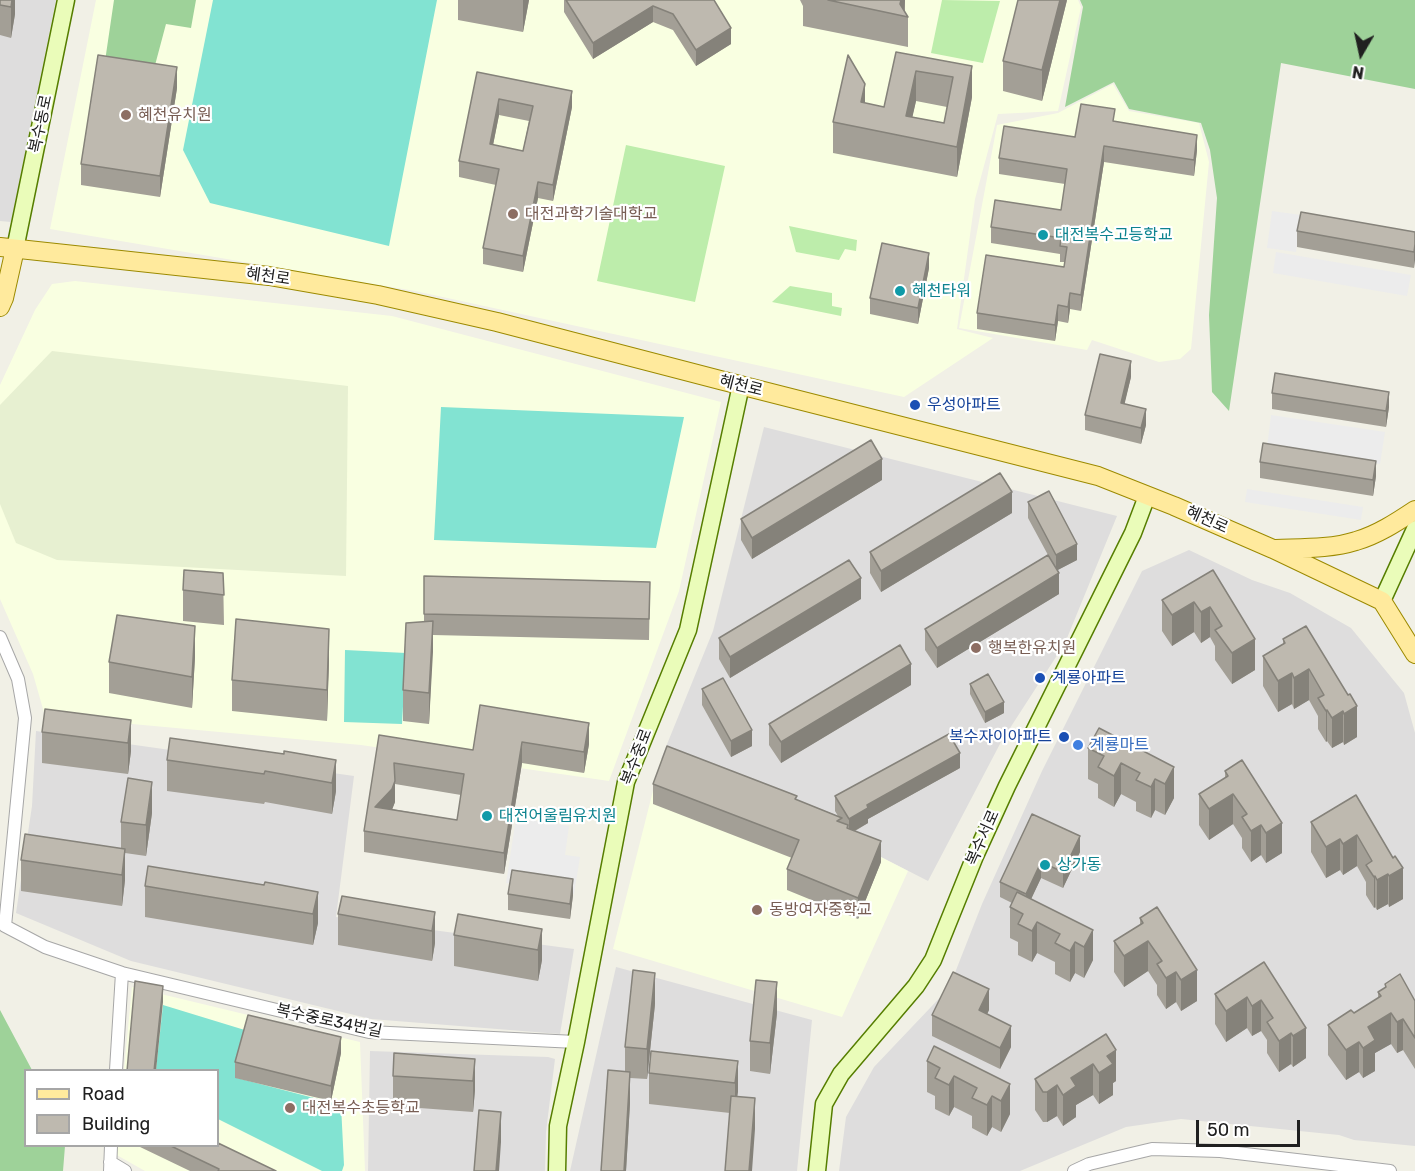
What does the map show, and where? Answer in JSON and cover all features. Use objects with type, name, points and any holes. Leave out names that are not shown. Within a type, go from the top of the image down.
[{"type":"main road","points":[[0,307],[4,298],[8,248]]},
{"type":"main road","name":"혜천로","points":[[8,248],[269,276],[378,295],[497,322],[1098,476],[1273,549],[1382,601]]},
{"type":"main road","points":[[1273,549],[1356,542],[1394,524],[1415,510]]},
{"type":"main road","points":[[1382,601],[1415,654]]},
{"type":"street","name":"복수동로","points":[[8,248],[66,0]]},
{"type":"street","name":"복수중로","points":[[557,1171],[558,1126],[626,782],[688,630],[741,385]]},
{"type":"street","name":"복수서로","points":[[818,1171],[824,1104],[841,1074],[916,986],[933,960],[975,856],[1007,786],[1132,533],[1147,496]]},
{"type":"street","points":[[1382,601],[1415,530]]},
{"type":"street","points":[[1393,618],[1415,634]]},
{"type":"street","name":"복수중로34번길","points":[[0,637],[18,679],[25,718],[5,926],[45,947],[122,973],[369,1032],[576,1042]]},
{"type":"street","points":[[116,1069],[122,973]]},
{"type":"street","points":[[111,1147],[110,1167],[125,1171]]},
{"type":"street","points":[[1074,1171],[1089,1164],[1152,1149],[1220,1151],[1390,1171]]},
{"type":"shaded area","points":[[0,0],[56,0],[11,222],[0,221]]},
{"type":"shaded area","name":"대전과학기술대학교","points":[[96,0],[1078,0],[1081,7],[1058,111],[998,114],[975,199],[957,329],[993,338],[904,397],[415,291],[50,229]]},
{"type":"shaded area","points":[[213,0],[437,0],[389,246],[210,203],[183,150]]},
{"type":"shaded area","points":[[1113,84],[1129,111],[1199,123],[1209,162],[1191,349],[1180,359],[1159,362],[1092,340],[1087,350],[959,328],[997,125],[1058,113]]},
{"type":"shaded area","points":[[1272,211],[1301,215],[1296,252],[1267,248]]},
{"type":"shaded area","points":[[1276,252],[1411,275],[1407,296],[1273,273]]},
{"type":"shaded area","points":[[75,281],[392,316],[721,402],[679,591],[609,781],[361,745],[45,716],[33,674],[0,599],[0,385],[35,310],[52,284]]},
{"type":"shaded area","points":[[52,351],[348,386],[346,576],[57,560],[16,543],[0,504],[0,405]]},
{"type":"shaded area","points":[[441,407],[684,417],[656,548],[434,540]]},
{"type":"shaded area","points":[[1271,415],[1385,432],[1380,464],[1267,447]]},
{"type":"shaded area","name":"계룡아파트","points":[[764,427],[1117,516],[1065,643],[1001,742],[928,881],[803,817],[661,759],[713,631]]},
{"type":"shaded area","points":[[1247,489],[1363,507],[1361,520],[1245,502]]},
{"type":"shaded area","points":[[1189,550],[1252,580],[1290,593],[1351,628],[1404,693],[1415,733],[1415,1146],[1354,1140],[1339,1135],[1181,1119],[1126,1127],[1020,1171],[839,1171],[846,1117],[874,1067],[949,988],[982,904],[1042,771],[1142,571]]},
{"type":"shaded area","points":[[345,650],[406,653],[402,724],[344,722]]},
{"type":"shaded area","points":[[36,731],[354,776],[336,917],[574,949],[560,1034],[371,1019],[131,961],[16,913],[32,806]]},
{"type":"shaded area","name":"동방여자중학교","points":[[661,759],[803,817],[908,871],[842,1017],[613,949]]},
{"type":"shaded area","points":[[516,818],[569,826],[565,855],[580,857],[574,894],[506,883]]},
{"type":"shaded area","points":[[616,967],[812,1020],[797,1171],[570,1171]]},
{"type":"shaded area","name":"대전복수초등학교","points":[[132,987],[360,1042],[365,1171],[145,1171],[115,1154],[116,1147],[219,1147],[219,1069],[124,1069]]},
{"type":"shaded area","points":[[163,1005],[248,1031],[237,1078],[341,1105],[344,1165],[342,1171],[322,1171],[219,1120],[219,1069],[156,1069]]},
{"type":"shaded area","points":[[370,1051],[555,1059],[546,1132],[545,1171],[368,1171]]},
{"type":"green space","points":[[114,0],[196,0],[191,28],[166,24],[154,69],[104,68]]},
{"type":"green space","points":[[942,0],[1000,1],[983,63],[931,53]]},
{"type":"green space","points":[[1080,0],[1415,0],[1415,89],[1281,63],[1229,411],[1212,392],[1209,315],[1217,198],[1210,150],[1201,123],[1129,109],[1114,82],[1065,107],[1083,7]]},
{"type":"green space","points":[[626,145],[725,166],[695,302],[597,281]]},
{"type":"green space","points":[[789,226],[857,240],[856,251],[845,249],[839,260],[796,252]]},
{"type":"green space","points":[[790,286],[832,293],[832,306],[842,308],[841,316],[772,302]]},
{"type":"green space","points":[[0,1010],[31,1069],[24,1069],[24,1147],[65,1147],[63,1171],[0,1171]]},
{"type":"building","points":[[0,0],[12,0],[11,7],[0,5]]},
{"type":"building","points":[[566,0],[714,0],[731,28],[696,50],[673,14],[653,6],[593,43]]},
{"type":"building","points":[[828,0],[901,0],[900,4],[908,17]]},
{"type":"building","points":[[1018,0],[1060,0],[1042,70],[1003,61]]},
{"type":"building","points":[[896,52],[972,66],[957,147],[833,122],[848,55],[865,84],[861,102],[884,107]],"holes":[[[916,71],[953,77],[944,123],[906,116]]]},
{"type":"building","points":[[98,55],[177,67],[160,176],[81,164]]},
{"type":"building","points":[[477,72],[572,91],[553,185],[538,182],[523,256],[483,248],[499,169],[459,161]],"holes":[[[499,99],[533,106],[523,151],[490,144]]]},
{"type":"building","name":"대전복수고등학교","points":[[1081,104],[1115,109],[1113,121],[1197,135],[1194,160],[1104,146],[1081,295],[1070,293],[1068,307],[1058,305],[1055,325],[977,313],[986,255],[1064,267],[1067,247],[1060,246],[1061,238],[991,227],[995,200],[1061,210],[1067,169],[999,158],[1004,126],[1075,137]]},
{"type":"building","points":[[1301,212],[1415,232],[1414,252],[1297,231]]},
{"type":"building","name":"혜천타워","points":[[882,243],[929,253],[918,308],[870,298]]},
{"type":"building","points":[[1100,354],[1131,361],[1121,403],[1146,409],[1141,428],[1085,415]]},
{"type":"building","points":[[1275,373],[1389,392],[1386,411],[1272,393]]},
{"type":"building","points":[[871,440],[882,459],[752,538],[741,519]]},
{"type":"building","points":[[1263,443],[1376,461],[1373,480],[1260,462]]},
{"type":"building","points":[[1000,473],[1012,492],[881,571],[870,552]]},
{"type":"building","points":[[1049,491],[1077,544],[1056,555],[1028,502]]},
{"type":"building","points":[[1048,555],[1059,573],[937,648],[925,629]]},
{"type":"building","points":[[849,560],[861,578],[730,657],[719,638]]},
{"type":"building","points":[[184,570],[223,573],[224,595],[183,590]]},
{"type":"building","points":[[1213,570],[1255,639],[1232,653],[1215,630],[1222,626],[1210,607],[1201,612],[1194,602],[1172,615],[1162,600]]},
{"type":"building","points":[[424,576],[650,582],[649,619],[424,614]]},
{"type":"building","points":[[117,615],[195,626],[192,677],[109,662]]},
{"type":"building","points":[[236,619],[329,629],[327,690],[232,680]]},
{"type":"building","points":[[433,621],[429,693],[403,690],[406,623]]},
{"type":"building","points":[[1306,626],[1357,706],[1344,714],[1343,711],[1332,718],[1326,711],[1318,698],[1324,695],[1309,669],[1294,678],[1292,673],[1278,681],[1263,656],[1285,643],[1283,639]]},
{"type":"building","points":[[900,645],[911,664],[781,742],[769,724]]},
{"type":"building","points":[[988,674],[1004,702],[985,712],[970,684]]},
{"type":"building","points":[[723,678],[752,730],[731,741],[702,689]]},
{"type":"building","points":[[480,705],[589,723],[584,752],[522,742],[504,853],[364,831],[379,735],[473,750]],"holes":[[[394,763],[464,774],[457,820],[375,807],[392,789],[395,781]]]},
{"type":"building","points":[[45,709],[131,720],[128,743],[42,732]]},
{"type":"building","points":[[1099,728],[1174,767],[1165,784],[1155,779],[1151,787],[1136,780],[1140,773],[1121,763],[1114,776],[1098,767],[1104,756],[1088,748]]},
{"type":"building","points":[[949,734],[960,753],[867,805],[868,808],[849,819],[835,796]]},
{"type":"building","points":[[170,738],[284,754],[284,751],[336,760],[332,783],[265,771],[264,774],[167,760]]},
{"type":"building","points":[[667,746],[797,796],[795,799],[842,818],[837,821],[848,825],[847,828],[881,841],[858,898],[787,869],[799,840],[653,784]]},
{"type":"building","points":[[1242,760],[1282,823],[1266,833],[1261,825],[1251,831],[1242,817],[1247,814],[1233,794],[1209,809],[1199,794],[1228,776],[1225,771]]},
{"type":"building","points":[[128,778],[152,782],[146,825],[121,822]]},
{"type":"building","points":[[1356,795],[1393,858],[1395,856],[1403,868],[1377,880],[1366,865],[1372,861],[1357,835],[1343,844],[1340,839],[1326,847],[1311,822]]},
{"type":"building","name":"상가동","points":[[1032,814],[1080,836],[1063,872],[1041,862],[1026,894],[1000,882]]},
{"type":"building","points":[[25,834],[125,849],[122,875],[21,860]]},
{"type":"building","points":[[148,866],[264,885],[265,882],[318,892],[313,914],[145,886]]},
{"type":"building","points":[[512,870],[573,879],[570,904],[508,894]]},
{"type":"building","points":[[1017,892],[1093,930],[1084,947],[1075,942],[1070,951],[1055,943],[1060,934],[1037,922],[1032,931],[1018,924],[1023,914],[1010,907]]},
{"type":"building","points":[[342,896],[435,912],[432,931],[338,914]]},
{"type":"building","points":[[1157,907],[1197,970],[1181,980],[1176,972],[1166,978],[1157,964],[1162,961],[1148,941],[1124,956],[1114,941],[1143,923],[1140,918]]},
{"type":"building","points":[[458,914],[542,929],[538,950],[454,935]]},
{"type":"building","points":[[1264,962],[1306,1028],[1293,1036],[1291,1033],[1279,1041],[1267,1022],[1273,1018],[1261,1000],[1252,1006],[1247,997],[1226,1011],[1215,994]]},
{"type":"building","points":[[633,970],[655,973],[647,1049],[625,1047]]},
{"type":"building","points":[[953,972],[989,989],[979,1010],[1011,1026],[1000,1048],[932,1015]]},
{"type":"building","points":[[1400,974],[1415,1001],[1415,1038],[1403,1019],[1397,1022],[1391,1013],[1368,1027],[1375,1040],[1363,1048],[1359,1042],[1346,1050],[1328,1025],[1351,1010],[1354,1013],[1381,996],[1378,992]]},
{"type":"building","points":[[756,980],[777,982],[770,1043],[750,1041]]},
{"type":"building","points":[[135,981],[163,986],[154,1069],[127,1069]]},
{"type":"building","points":[[248,1015],[341,1037],[331,1086],[235,1062]]},
{"type":"building","points":[[1106,1034],[1116,1050],[1107,1056],[1113,1064],[1099,1073],[1093,1064],[1071,1078],[1076,1086],[1063,1095],[1057,1085],[1043,1092],[1035,1079]]},
{"type":"building","points":[[934,1046],[1010,1084],[1001,1101],[992,1096],[987,1105],[972,1098],[977,1088],[954,1076],[949,1085],[935,1078],[940,1068],[927,1061]]},
{"type":"building","points":[[651,1051],[738,1061],[735,1083],[649,1073]]},
{"type":"building","points":[[394,1053],[475,1059],[473,1081],[393,1076]]},
{"type":"building","points":[[608,1070],[630,1072],[624,1171],[601,1171]]},
{"type":"building","points":[[731,1096],[755,1098],[749,1171],[725,1171]]},
{"type":"building","points":[[479,1110],[501,1112],[496,1171],[474,1171]]},
{"type":"building","points":[[219,1143],[276,1171],[218,1171],[219,1169],[173,1147],[219,1147]]},
{"type":"place","name":"혜천유치원","points":[[126,115]]},
{"type":"place","name":"대전과학기술대학교","points":[[513,214]]},
{"type":"place","name":"대전복수고등학교","points":[[1043,235]]},
{"type":"place","name":"혜천타워","points":[[900,291]]},
{"type":"place","name":"우성아파트","points":[[915,405]]},
{"type":"place","name":"행복한유치원","points":[[976,648]]},
{"type":"place","name":"계룡아파트","points":[[1040,678]]},
{"type":"place","name":"복수자이아파트","points":[[1064,737]]},
{"type":"place","name":"계룡마트","points":[[1078,745]]},
{"type":"place","name":"대전어울림유치원","points":[[487,816]]},
{"type":"place","name":"상가동","points":[[1045,865]]},
{"type":"place","name":"동방여자중학교","points":[[757,910]]},
{"type":"place","name":"대전복수초등학교","points":[[290,1108]]}]
